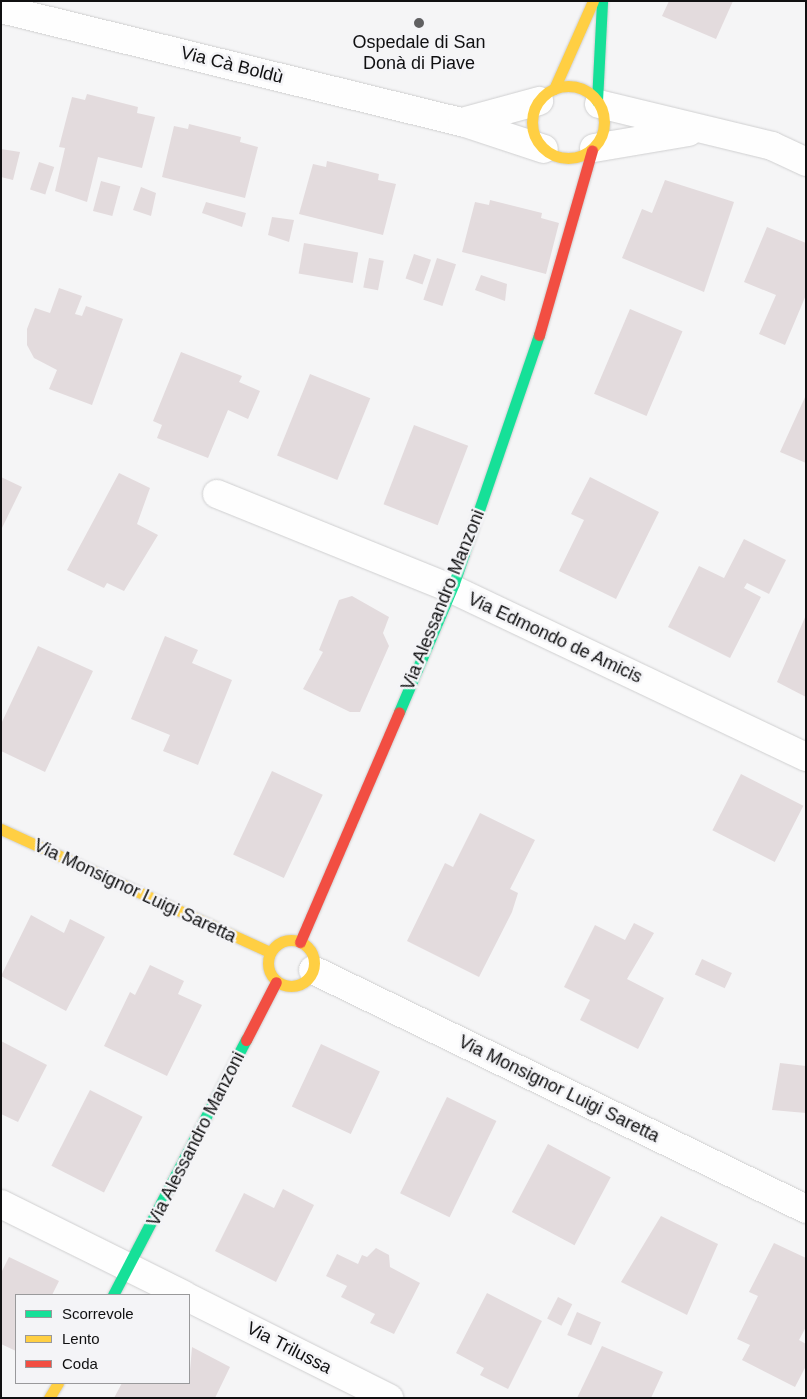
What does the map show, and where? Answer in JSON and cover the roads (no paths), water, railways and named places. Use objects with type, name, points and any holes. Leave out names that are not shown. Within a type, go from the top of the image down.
[{"type":"street","points":[[593,1],[546,95],[532,128],[551,157],[569,158],[593,149],[698,131]]},
{"type":"street","points":[[593,149],[604,127],[598,102],[602,1]]},
{"type":"street","name":"Via Cà Boldù","points":[[1,9],[462,122],[551,157]]},
{"type":"street","points":[[546,95],[580,88],[598,102],[698,131],[772,146],[806,162]]},
{"type":"street","name":"Via Cà Boldù","points":[[462,122],[546,95]]},
{"type":"street","name":"Via Alessandro Manzoni","points":[[300,942],[452,589],[573,222],[593,149]]},
{"type":"street","name":"Via Alessandro Manzoni","points":[[566,184],[573,222]]},
{"type":"street","name":"Via Edmondo de Amicis","points":[[217,494],[452,589],[806,757]]},
{"type":"street","name":"Via Monsignor Luigi Saretta","points":[[1,829],[270,952]]},
{"type":"street","points":[[280,942],[300,942],[314,957],[313,970],[298,985],[276,982],[269,971],[270,952],[280,942]]},
{"type":"street","name":"Via Monsignor Luigi Saretta","points":[[313,970],[806,1208]]},
{"type":"street","name":"Via Alessandro Manzoni","points":[[114,1294],[130,1268],[276,982]]},
{"type":"street","points":[[1,1204],[182,1294]]},
{"type":"street","name":"Via Trilussa","points":[[190,1298],[389,1398]]},
{"type":"street","points":[[49,1398],[57,1384]]},
{"type":"place","name":"Ospedale di San Donà di Piave","points":[[419,23]]}]
